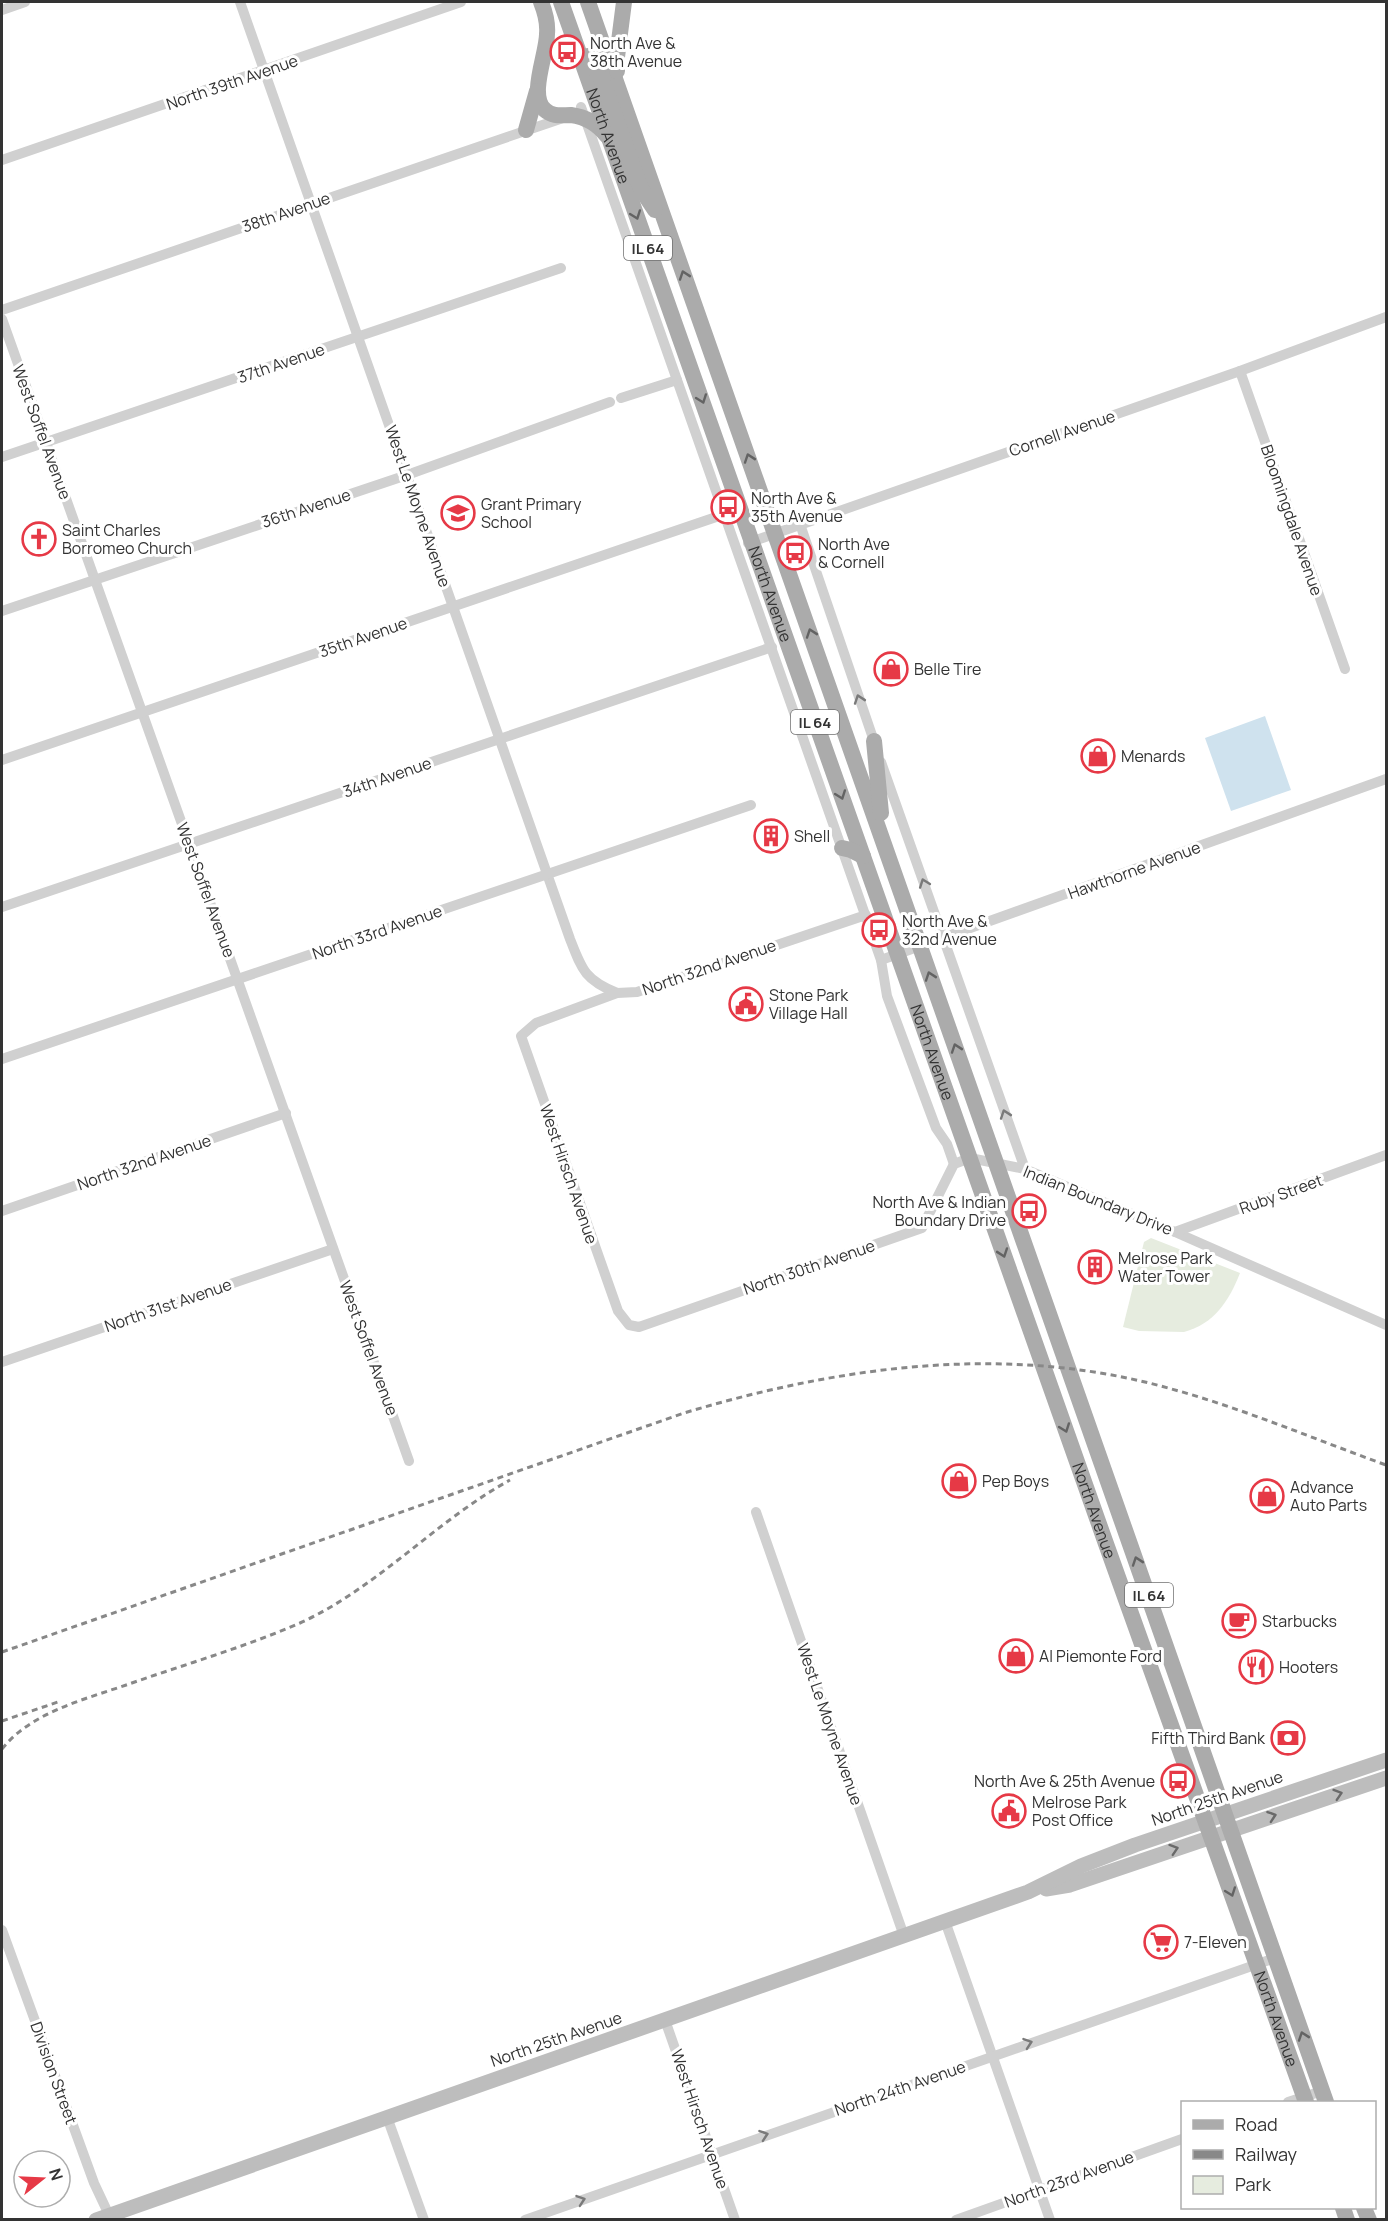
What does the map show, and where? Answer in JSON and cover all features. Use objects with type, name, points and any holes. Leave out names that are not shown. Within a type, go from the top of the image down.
[{"type":"main road","points":[[526,130],[538,87],[548,32],[541,2]]},
{"type":"main road","name":"North Avenue","points":[[561,2],[744,544],[826,752],[863,856],[889,957],[970,1158],[1305,2100]]},
{"type":"main road","name":"North Avenue","points":[[588,2],[1324,2097]]},
{"type":"main road","points":[[618,87],[617,57],[624,2]]},
{"type":"main road","points":[[568,24],[604,85],[641,189],[666,223]]},
{"type":"main road","points":[[579,114],[585,99],[586,74]]},
{"type":"main road","points":[[538,87],[537,98],[545,111],[552,115],[579,114],[601,128],[609,139]]},
{"type":"main road","points":[[874,741],[880,813],[887,852]]},
{"type":"main road","points":[[814,782],[825,773],[826,752]]},
{"type":"main road","points":[[842,848],[863,856]]},
{"type":"main road","points":[[1132,1617],[1153,1609]]},
{"type":"main road","points":[[1160,1695],[1180,1687]]},
{"type":"main road","name":"North 25th Avenue","points":[[1227,1823],[1386,1760]]},
{"type":"main road","name":"North 25th Avenue","points":[[108,2218],[387,2117],[1028,1892],[1070,1885],[1208,1829],[1386,1778]]},
{"type":"street","points":[[2,10],[25,2]]},
{"type":"street","name":"West Le Moyne Avenue","points":[[240,2],[582,970],[598,986],[617,993]]},
{"type":"street","name":"North 39th Avenue","points":[[2,160],[461,2]]},
{"type":"street","name":"38th Avenue","points":[[2,309],[526,130],[579,114]]},
{"type":"street","name":"North Avenue","points":[[579,114],[725,514],[744,544],[772,647],[814,782],[842,848],[866,915],[889,957],[887,996],[936,1128],[947,1144],[954,1164]]},
{"type":"street","name":"37th Avenue","points":[[2,457],[561,268]]},
{"type":"street","name":"Cornell Avenue","points":[[744,544],[1240,370],[1386,316]]},
{"type":"street","name":"West Soffel Avenue","points":[[2,319],[409,1461]]},
{"type":"street","name":"Bloomingdale Avenue","points":[[1240,370],[1345,669]]},
{"type":"street","points":[[621,398],[677,380]]},
{"type":"street","name":"36th Avenue","points":[[2,611],[407,475],[610,402]]},
{"type":"street","name":"35th Avenue","points":[[2,760],[725,514]]},
{"type":"street","points":[[800,525],[1024,1169]]},
{"type":"street","name":"34th Avenue","points":[[2,907],[772,647]]},
{"type":"street","name":"Hawthorne Avenue","points":[[889,957],[1386,779]]},
{"type":"street","name":"North 33rd Avenue","points":[[2,1059],[237,977],[751,805]]},
{"type":"street","name":"North 32nd Avenue","points":[[521,1036],[536,1023],[617,993],[637,992],[866,915]]},
{"type":"street","name":"West Hirsch Avenue","points":[[521,1036],[618,1311]]},
{"type":"street","name":"North 32nd Avenue","points":[[2,1211],[286,1113]]},
{"type":"street","name":"Ruby Street","points":[[1175,1232],[1386,1155]]},
{"type":"street","points":[[954,1164],[970,1158]]},
{"type":"street","name":"Indian Boundary Drive","points":[[970,1158],[1024,1169],[1175,1232],[1386,1325]]},
{"type":"street","name":"North 30th Avenue","points":[[618,1311],[629,1325],[639,1327],[922,1228],[954,1164]]},
{"type":"street","name":"North 31st Avenue","points":[[2,1362],[333,1248]]},
{"type":"street","name":"West Le Moyne Avenue","points":[[756,1512],[904,1936]]},
{"type":"street","points":[[945,1921],[1050,2220]]},
{"type":"street","name":"Division Street","points":[[2,1929],[108,2218]]},
{"type":"street","name":"North 24th Avenue","points":[[525,2220],[1275,1958]]},
{"type":"street","name":"West Hirsch Avenue","points":[[665,2019],[735,2220]]},
{"type":"street","points":[[1305,2100],[1324,2097]]},
{"type":"street","points":[[387,2117],[424,2220]]},
{"type":"street","name":"North 23rd Avenue","points":[[956,2220],[1181,2139]]},
{"type":"green space","points":[[1151,1238],[1240,1273],[1231,1293],[1219,1310],[1195,1328],[1184,1332],[1139,1331],[1123,1327],[1144,1242]]},
{"type":"water","points":[[1265,716],[1291,790],[1231,811],[1205,738]]},
{"type":"railway","points":[[2,1652],[684,1413],[803,1383],[864,1373],[924,1366],[986,1364],[1047,1366],[1107,1374],[1168,1388],[1223,1405],[1386,1465]]},
{"type":"railway","points":[[2,1749],[28,1725],[60,1708],[258,1640],[300,1623],[355,1592],[457,1514],[510,1480]]},
{"type":"railway","points":[[2,1721],[58,1702]]},
{"type":"place","name":"North Ave & 38th Avenue","points":[[567,52]]},
{"type":"place","name":"North Ave & 35th Avenue","points":[[728,507]]},
{"type":"place","name":"Grant Primary School","points":[[458,513]]},
{"type":"place","name":"Saint Charles Borromeo Church","points":[[39,539]]},
{"type":"place","name":"North Ave & Cornell","points":[[795,553]]},
{"type":"place","name":"Belle Tire","points":[[891,669]]},
{"type":"place","name":"Menards","points":[[1098,756]]},
{"type":"place","name":"Shell","points":[[771,836]]},
{"type":"place","name":"North Ave & 32nd Avenue","points":[[879,930]]},
{"type":"place","name":"Stone Park Village Hall","points":[[746,1004]]},
{"type":"place","name":"North Ave & Indian Boundary Drive","points":[[1029,1211]]},
{"type":"place","name":"Melrose Park Water Tower","points":[[1095,1267]]},
{"type":"place","name":"Pep Boys","points":[[959,1481]]},
{"type":"place","name":"Advance Auto Parts","points":[[1267,1496]]},
{"type":"place","name":"Starbucks","points":[[1239,1621]]},
{"type":"place","name":"Al Piemonte Ford","points":[[1016,1656]]},
{"type":"place","name":"Hooters","points":[[1256,1667]]},
{"type":"place","name":"Fifth Third Bank","points":[[1288,1738]]},
{"type":"place","name":"North Ave & 25th Avenue","points":[[1178,1781]]},
{"type":"place","name":"Melrose Park Post Office","points":[[1009,1811]]},
{"type":"place","name":"7-Eleven","points":[[1161,1942]]}]
